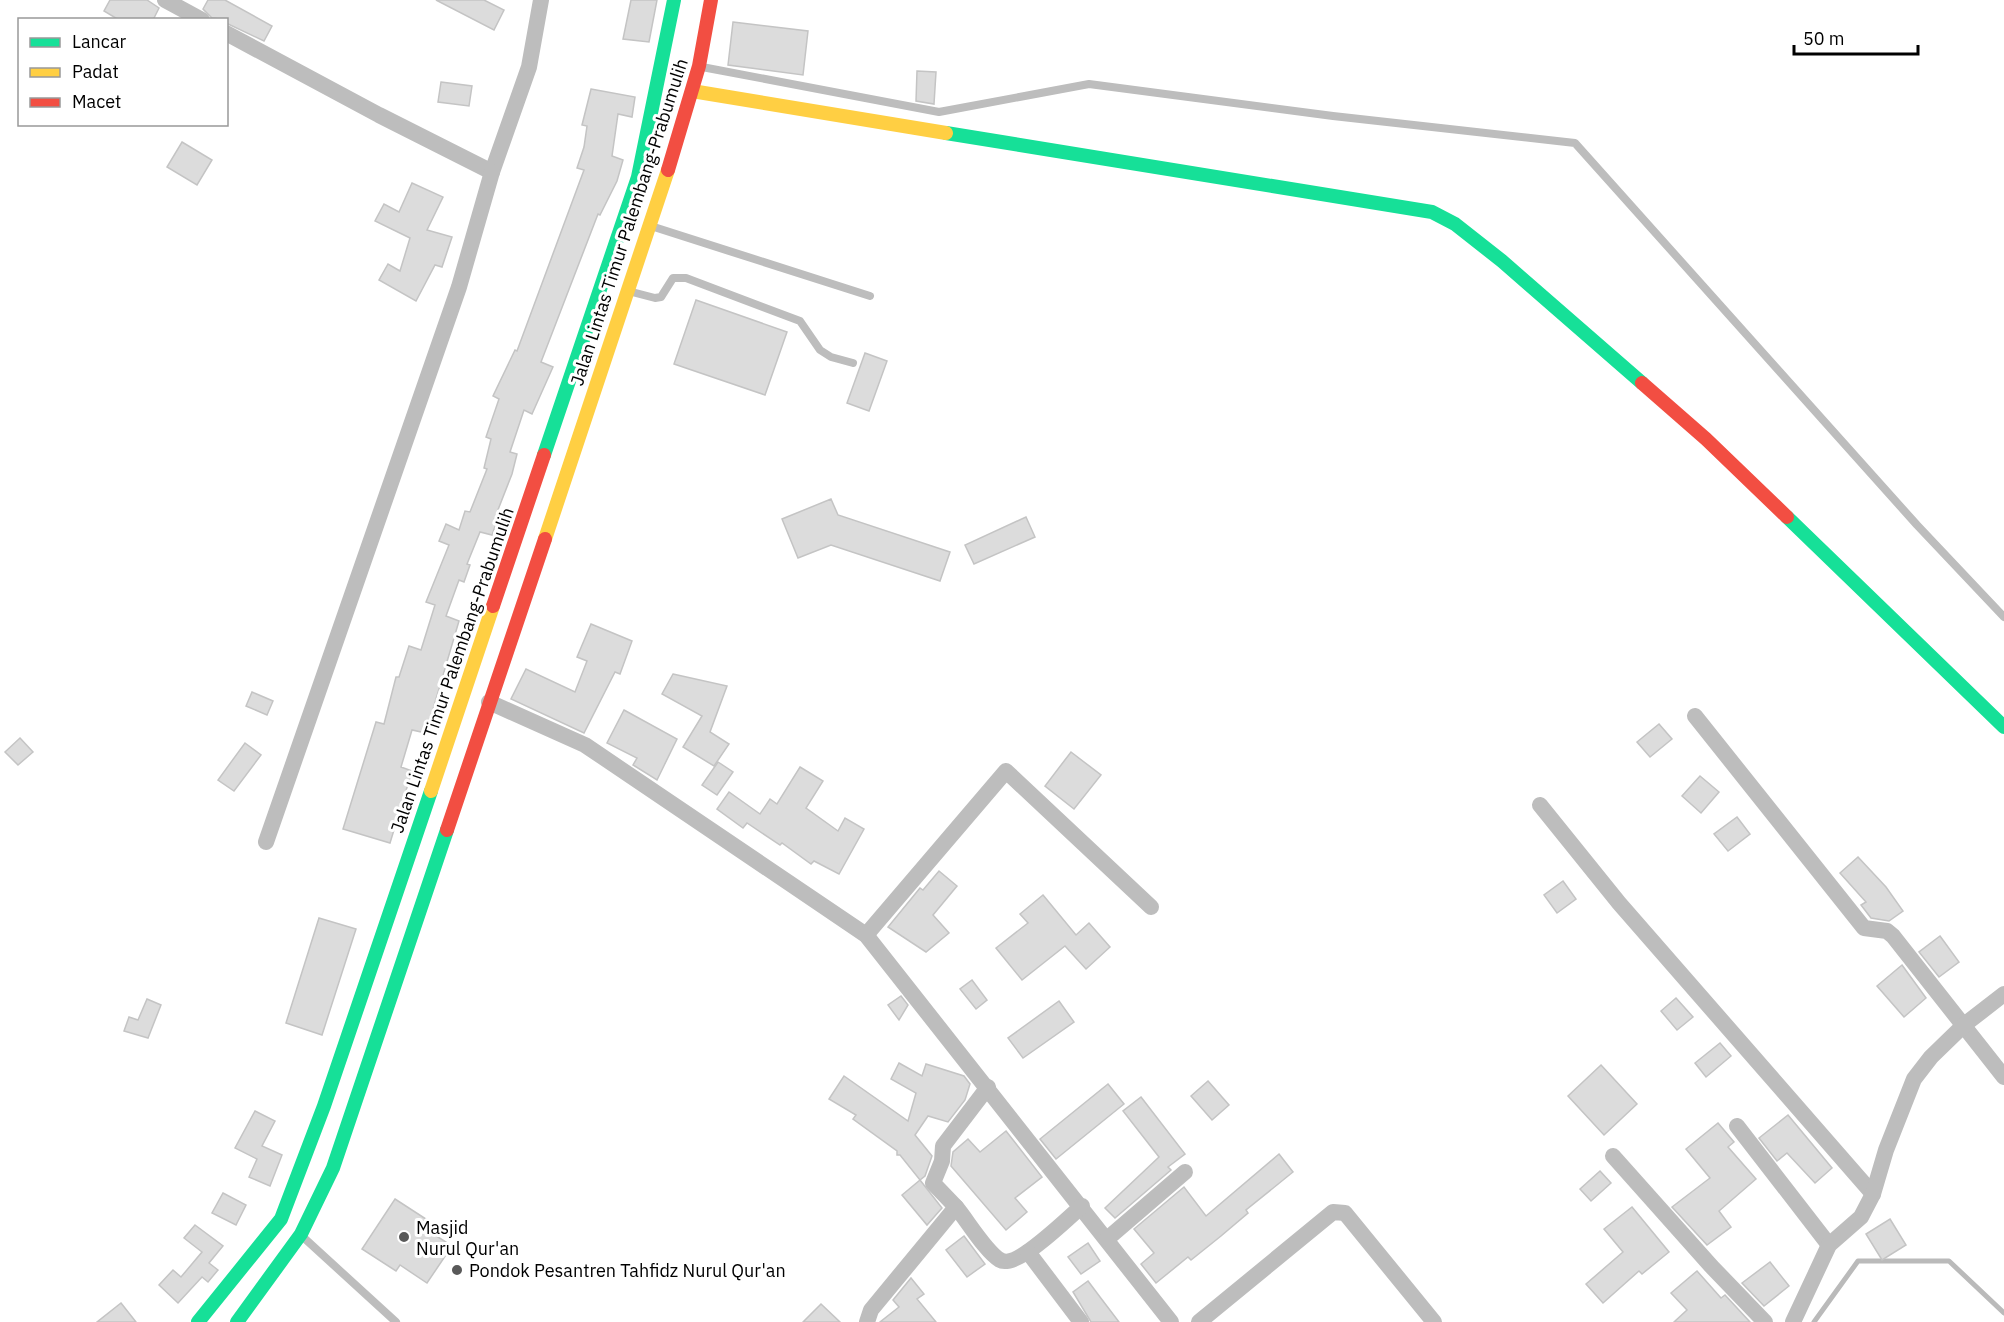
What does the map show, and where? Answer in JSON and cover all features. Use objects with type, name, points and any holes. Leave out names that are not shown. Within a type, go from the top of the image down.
[{"type":"main road","name":"Jalan Lintas Timur Palembang-Prabumulih","points":[[198,1322],[281,1218],[324,1106],[638,177],[674,0]]},
{"type":"main road","name":"Jalan Lintas Timur Palembang-Prabumulih","points":[[241,1321],[301,1234],[333,1168],[651,226],[699,66],[711,0]]},
{"type":"main road","points":[[692,91],[1431,212],[1455,224],[1502,261],[1707,439],[2004,727]]},
{"type":"street","points":[[165,0],[198,18]]},
{"type":"street","points":[[266,842],[281,793],[459,287],[492,172],[529,67],[540,0]]},
{"type":"street","points":[[228,34],[379,115],[492,172]]},
{"type":"street","points":[[489,702],[585,745],[866,935],[1082,1206],[1171,1322]]},
{"type":"street","points":[[1695,716],[1864,928],[1887,931],[1893,936],[2004,1077]]},
{"type":"street","points":[[866,935],[1006,771],[1151,907]]},
{"type":"street","points":[[1540,805],[1619,903],[1873,1194]]},
{"type":"street","points":[[1793,1322],[1829,1245],[1861,1217],[1873,1194],[1886,1150],[1914,1079],[1931,1057],[1964,1025],[2004,994]]},
{"type":"street","points":[[988,1087],[945,1141],[940,1166],[933,1178],[933,1183],[1000,1260],[1014,1262],[1082,1206]]},
{"type":"street","points":[[1737,1126],[1829,1245]]},
{"type":"street","points":[[1613,1156],[1712,1267],[1765,1322]]},
{"type":"street","points":[[1107,1239],[1185,1172]]},
{"type":"street","points":[[867,1322],[871,1310],[956,1207]]},
{"type":"street","points":[[1199,1322],[1333,1212],[1345,1213],[1434,1322]]},
{"type":"street","points":[[1028,1252],[1081,1322]]},
{"type":"lane","points":[[699,66],[939,112],[1089,84],[1333,116],[1575,143],[1917,525],[2004,617]]},
{"type":"lane","points":[[651,226],[870,296]]},
{"type":"lane","points":[[628,291],[655,298],[661,297],[673,278],[686,278],[800,321],[820,350],[831,357],[854,363]]},
{"type":"lane","points":[[301,1234],[396,1322]]},
{"type":"building","points":[[110,0],[147,0],[159,8],[154,18],[116,18],[104,11]]},
{"type":"building","points":[[208,0],[225,0],[272,26],[264,41],[228,24],[228,18],[212,18],[203,9]]},
{"type":"building","points":[[436,0],[484,0],[504,10],[494,30]]},
{"type":"building","points":[[631,0],[657,0],[649,42],[623,39]]},
{"type":"building","points":[[733,22],[808,31],[803,75],[728,65]]},
{"type":"building","points":[[917,71],[936,72],[934,104],[916,101]]},
{"type":"building","points":[[441,82],[472,86],[469,106],[438,102]]},
{"type":"building","points":[[591,89],[635,97],[632,117],[618,114],[612,156],[623,160],[617,181],[600,215],[598,214],[541,362],[553,367],[532,414],[524,410],[510,452],[517,454],[512,474],[494,520],[497,521],[492,535],[480,532],[467,564],[470,565],[464,582],[459,580],[446,616],[459,621],[426,733],[412,730],[401,767],[412,771],[390,843],[343,829],[376,722],[384,724],[396,677],[399,677],[409,646],[421,650],[435,605],[426,602],[449,545],[439,541],[446,524],[459,530],[465,511],[470,512],[487,469],[484,468],[491,439],[486,437],[499,399],[493,396],[515,350],[517,351],[584,170],[577,168],[584,147],[587,126],[582,125]]},
{"type":"building","points":[[182,142],[212,160],[197,185],[167,167]]},
{"type":"building","points":[[412,183],[443,197],[427,230],[452,237],[442,267],[435,265],[416,301],[379,280],[388,264],[400,271],[410,238],[375,221],[384,204],[399,212]]},
{"type":"building","points":[[696,300],[787,332],[765,395],[674,364]]},
{"type":"building","points":[[865,353],[887,361],[869,411],[847,403]]},
{"type":"building","points":[[831,499],[838,515],[950,552],[940,581],[831,545],[798,558],[782,519]]},
{"type":"building","points":[[1026,517],[1035,537],[974,564],[965,545]]},
{"type":"building","points":[[591,624],[632,641],[620,674],[615,672],[584,733],[511,699],[526,669],[575,692],[587,661],[577,657]]},
{"type":"building","points":[[673,674],[727,686],[710,732],[729,744],[714,766],[683,747],[702,716],[662,694]]},
{"type":"building","points":[[252,692],[273,701],[267,715],[246,706]]},
{"type":"building","points":[[624,710],[677,739],[657,780],[633,765],[637,758],[607,743]]},
{"type":"building","points":[[1659,724],[1672,739],[1650,757],[1637,742]]},
{"type":"building","points":[[20,738],[33,752],[18,765],[5,752]]},
{"type":"building","points":[[245,743],[261,755],[234,791],[218,780]]},
{"type":"building","points":[[1071,752],[1101,775],[1074,809],[1045,786]]},
{"type":"building","points":[[718,762],[733,772],[717,795],[702,785]]},
{"type":"building","points":[[800,767],[823,781],[806,808],[838,831],[845,818],[864,829],[839,874],[814,861],[811,864],[782,843],[780,845],[747,823],[743,828],[717,809],[729,792],[760,814],[770,799],[777,804]]},
{"type":"building","points":[[1700,776],[1719,792],[1701,813],[1682,796]]},
{"type":"building","points":[[1737,817],[1750,834],[1728,851],[1714,834]]},
{"type":"building","points":[[1858,857],[1886,887],[1903,911],[1889,921],[1871,918],[1861,905],[1866,902],[1840,873]]},
{"type":"building","points":[[939,871],[957,886],[933,915],[949,933],[926,952],[888,927],[920,888],[923,890]]},
{"type":"building","points":[[1563,881],[1576,899],[1557,913],[1544,895]]},
{"type":"building","points":[[1043,895],[1076,935],[1089,923],[1110,947],[1086,969],[1065,946],[1022,980],[996,948],[1028,923],[1020,914]]},
{"type":"building","points":[[319,918],[356,929],[322,1035],[286,1023]]},
{"type":"building","points":[[1940,936],[1959,962],[1939,977],[1919,952]]},
{"type":"building","points":[[1902,965],[1926,998],[1904,1017],[1877,986]]},
{"type":"building","points":[[972,980],[987,1000],[976,1009],[960,989]]},
{"type":"building","points":[[901,996],[908,1005],[899,1020],[888,1005]]},
{"type":"building","points":[[1676,998],[1693,1017],[1677,1030],[1661,1011]]},
{"type":"building","points":[[147,999],[161,1005],[148,1038],[124,1031],[129,1017],[138,1020]]},
{"type":"building","points":[[1059,1001],[1074,1022],[1023,1058],[1008,1038]]},
{"type":"building","points":[[1720,1043],[1731,1056],[1706,1077],[1695,1063]]},
{"type":"building","points":[[899,1063],[922,1076],[926,1064],[964,1076],[970,1084],[965,1100],[948,1122],[928,1116],[915,1135],[932,1156],[925,1176],[920,1180],[900,1155],[897,1155],[897,1151],[853,1119],[856,1115],[829,1099],[844,1076],[908,1121],[916,1093],[891,1079]]},
{"type":"building","points":[[1601,1065],[1637,1104],[1604,1135],[1568,1096]]},
{"type":"building","points":[[1208,1081],[1229,1105],[1212,1120],[1191,1096]]},
{"type":"building","points":[[1108,1084],[1124,1104],[1056,1159],[1040,1139]]},
{"type":"building","points":[[1141,1097],[1185,1154],[1168,1167],[1171,1170],[1115,1218],[1105,1208],[1159,1157],[1123,1111]]},
{"type":"building","points":[[255,1111],[275,1121],[262,1146],[282,1155],[270,1186],[249,1177],[257,1159],[235,1148]]},
{"type":"building","points":[[1788,1115],[1832,1168],[1815,1183],[1787,1153],[1777,1161],[1759,1138]]},
{"type":"building","points":[[1718,1123],[1734,1142],[1728,1147],[1756,1179],[1719,1211],[1731,1227],[1707,1245],[1672,1207],[1710,1178],[1686,1149]]},
{"type":"building","points":[[1006,1131],[1042,1177],[1015,1198],[1027,1212],[1006,1230],[951,1166],[953,1152],[968,1139],[980,1152]]},
{"type":"building","points":[[1279,1154],[1293,1172],[1246,1210],[1248,1213],[1221,1236],[1191,1260],[1188,1257],[1156,1283],[1141,1264],[1154,1253],[1134,1229],[1184,1187],[1206,1216]]},
{"type":"building","points":[[1600,1171],[1611,1183],[1591,1201],[1580,1189]]},
{"type":"building","points":[[920,1180],[942,1208],[927,1225],[902,1195]]},
{"type":"building","points":[[223,1193],[246,1205],[236,1225],[212,1213]]},
{"type":"building","name":"Masjid Nurul Qur'an","points":[[395,1199],[429,1221],[424,1228],[452,1246],[427,1283],[400,1265],[396,1271],[362,1249]]},
{"type":"building","points":[[1632,1207],[1669,1252],[1642,1274],[1639,1271],[1603,1303],[1586,1284],[1623,1252],[1604,1229]]},
{"type":"building","points":[[1890,1219],[1906,1245],[1882,1260],[1866,1234]]},
{"type":"building","points":[[195,1225],[223,1246],[209,1263],[218,1270],[208,1282],[202,1277],[178,1303],[159,1285],[173,1270],[181,1277],[202,1252],[184,1238]]},
{"type":"building","points":[[964,1236],[985,1264],[967,1277],[946,1250]]},
{"type":"building","points":[[1088,1243],[1100,1261],[1081,1274],[1068,1257]]},
{"type":"building","points":[[1770,1262],[1789,1286],[1764,1306],[1742,1283]]},
{"type":"building","points":[[1697,1271],[1721,1298],[1725,1295],[1750,1322],[1674,1322],[1687,1310],[1671,1293]]},
{"type":"building","points":[[911,1278],[924,1294],[917,1299],[936,1322],[880,1322],[899,1307],[893,1300]]},
{"type":"building","points":[[1088,1281],[1119,1322],[1091,1322],[1073,1292]]},
{"type":"building","points":[[121,1303],[136,1322],[97,1322]]},
{"type":"building","points":[[821,1304],[840,1322],[803,1322]]},
{"type":"waterway","points":[[1814,1322],[1858,1261],[1949,1261],[2004,1313]]},
{"type":"traffic: fast","points":[[544,455],[638,177],[674,0]]},
{"type":"traffic: fast","points":[[946,133],[1432,212],[1455,224],[1502,261],[1642,383]]},
{"type":"traffic: fast","points":[[1787,517],[2004,727]]},
{"type":"traffic: fast","points":[[198,1322],[281,1219],[324,1106],[431,791]]},
{"type":"traffic: fast","points":[[237,1322],[301,1234],[333,1168],[447,830]]},
{"type":"traffic: slow","points":[[692,91],[946,133]]},
{"type":"traffic: slow","points":[[545,539],[668,170]]},
{"type":"traffic: slow","points":[[431,791],[493,606]]},
{"type":"traffic: jam","points":[[668,170],[699,66],[711,0]]},
{"type":"traffic: jam","points":[[1642,383],[1706,439],[1787,517]]},
{"type":"traffic: jam","points":[[493,606],[544,455]]},
{"type":"traffic: jam","points":[[447,830],[545,539]]},
{"type":"place","name":"Masjid Nurul Qur'an","points":[[404,1237]]},
{"type":"place","name":"Pondok Pesantren Tahfidz Nurul Qur'an","points":[[457,1270]]}]
